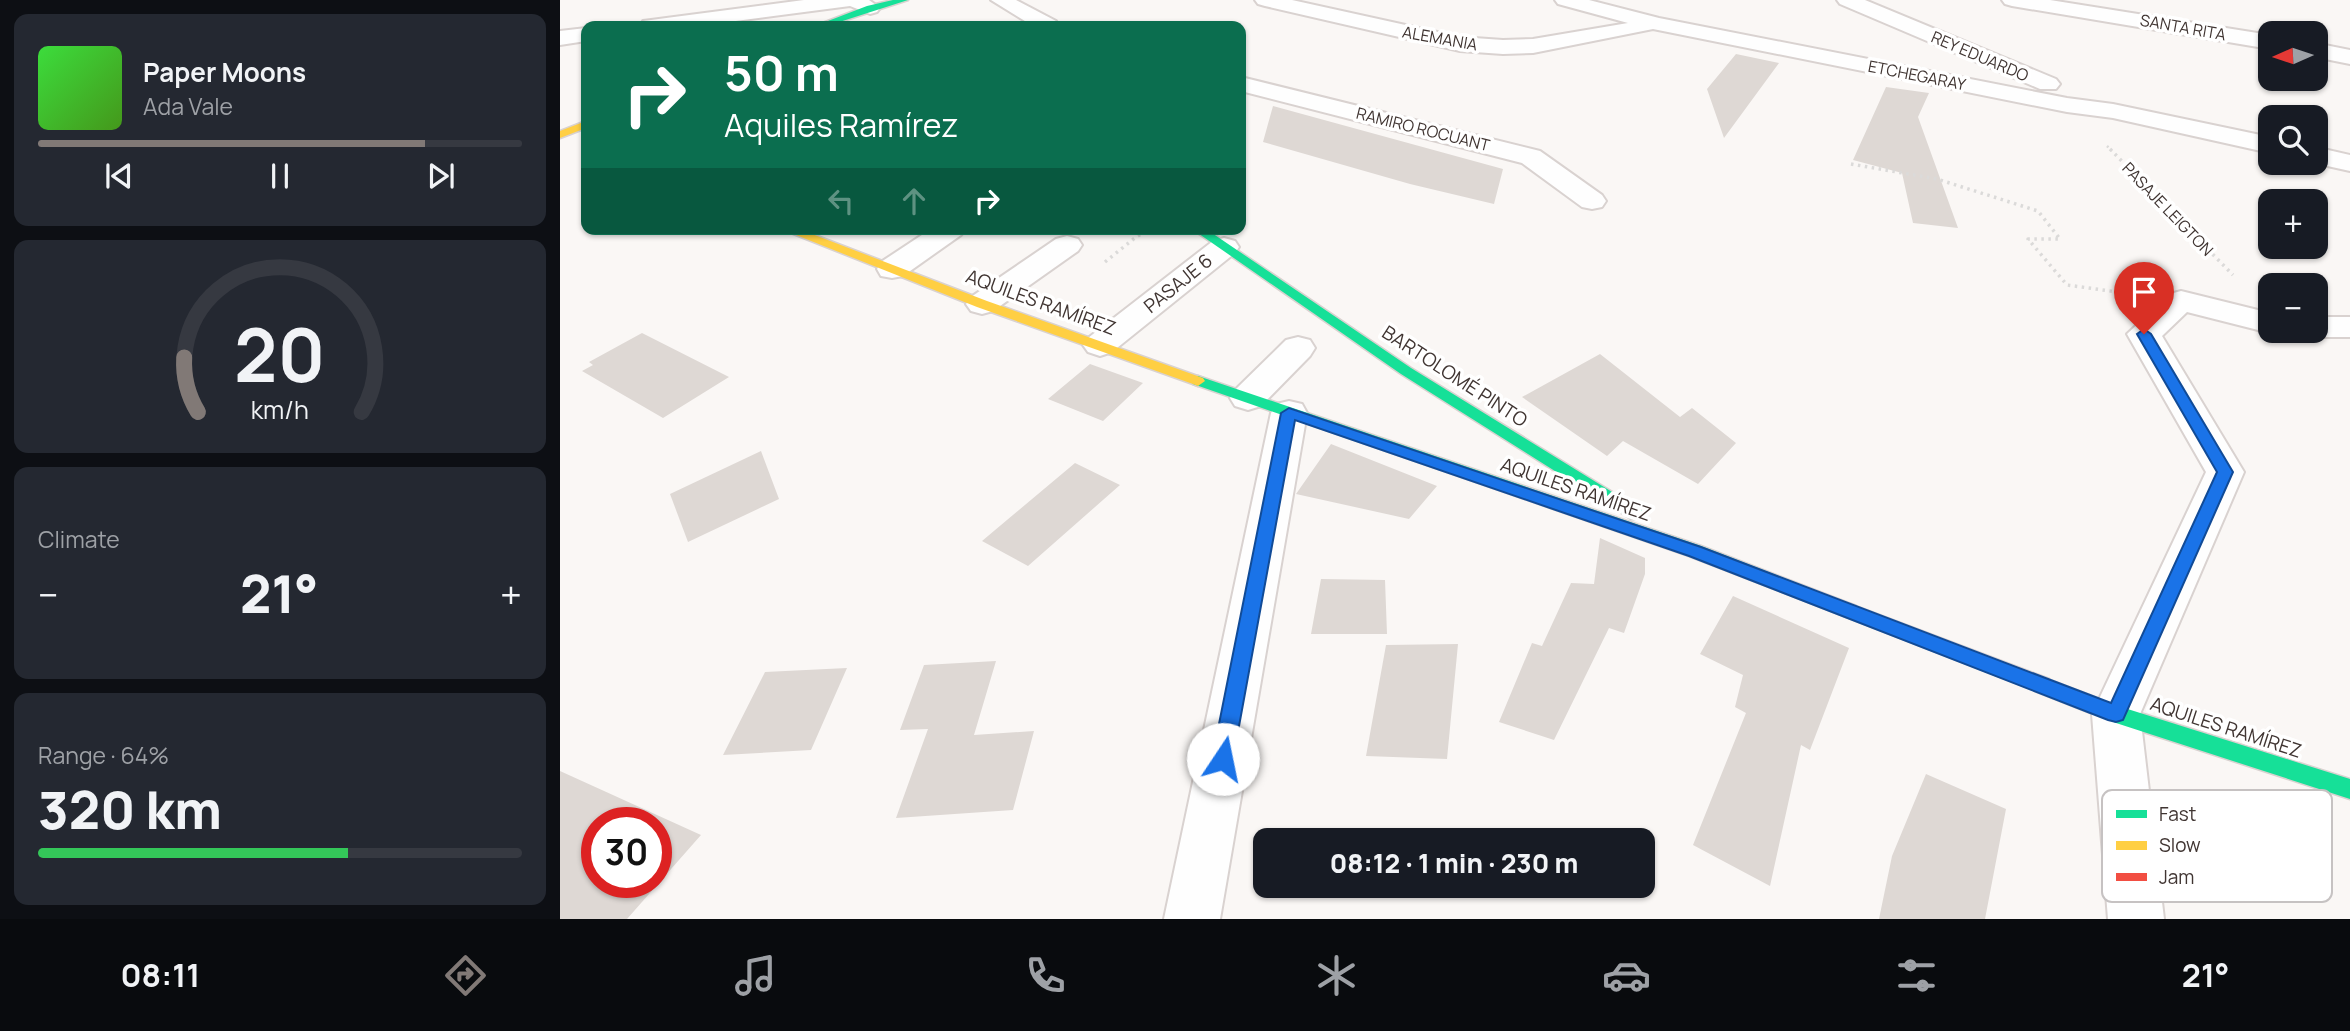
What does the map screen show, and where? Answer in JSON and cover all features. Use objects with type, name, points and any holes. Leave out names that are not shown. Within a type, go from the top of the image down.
[{"type":"street","points":[[690,21],[852,0],[879,14]]},
{"type":"street","points":[[844,21],[879,14],[904,0]]},
{"type":"street","points":[[1001,0],[1039,21]]},
{"type":"street","points":[[1265,0],[1273,0]]},
{"type":"street","name":"ALEMANIA","points":[[1265,0],[1460,44],[1503,47],[1533,46],[1658,24]]},
{"type":"street","name":"ETCHEGARAY","points":[[1565,0],[1658,24],[2067,105],[2113,111],[2258,142]]},
{"type":"street","name":"REY EDUARDO","points":[[1847,0],[2113,111]]},
{"type":"street","name":"SANTA RITA","points":[[2012,0],[2258,40]]},
{"type":"street","points":[[560,38],[581,36]]},
{"type":"street","points":[[2328,53],[2350,57]]},
{"type":"street","name":"RAMIRO ROCUANT","points":[[1246,85],[1531,157],[1592,201]]},
{"type":"street","points":[[563,142],[581,128]]},
{"type":"street","points":[[2328,158],[2350,163]]},
{"type":"street","name":"AQUILES RAMÍREZ","points":[[807,235],[1100,345],[1695,551],[2116,713],[2350,789]]},
{"type":"street","points":[[892,269],[942,235]]},
{"type":"street","name":"PASAJE 6","points":[[1100,345],[1211,238]]},
{"type":"street","name":"BARTOLOMÉ PINTO","points":[[1211,238],[1406,371],[1695,551]]},
{"type":"street","points":[[982,303],[1067,245]]},
{"type":"street","points":[[2123,790],[2116,713],[2225,472],[2144,334],[2181,301],[2258,320]]},
{"type":"street","points":[[2328,327],[2350,327]]},
{"type":"street","points":[[1192,919],[1269,405],[1298,348]]},
{"type":"path","name":"PASAJE LEIGTON","points":[[2067,105],[2241,284]]},
{"type":"path","points":[[1851,164],[1937,179],[2038,211],[2060,239],[2028,239],[2067,285],[2181,301]]},
{"type":"path","points":[[1096,270],[1140,235]]},
{"type":"building","points":[[1736,54],[1779,63],[1724,138],[1707,89]]},
{"type":"building","points":[[1886,87],[1929,93],[1918,117],[1958,228],[1913,223],[1902,173],[1853,160]]},
{"type":"building","points":[[1273,106],[1503,169],[1494,204],[1410,184],[1263,142]]},
{"type":"building","points":[[642,333],[729,377],[663,418],[582,371],[593,365],[589,362]]},
{"type":"building","points":[[1600,354],[1680,417],[1692,408],[1736,443],[1698,484],[1623,441],[1607,456],[1522,397]]},
{"type":"building","points":[[1090,364],[1143,383],[1103,421],[1048,399]]},
{"type":"building","points":[[1331,444],[1437,486],[1409,519],[1296,494]]},
{"type":"building","points":[[761,451],[779,499],[688,542],[670,494]]},
{"type":"building","points":[[1075,463],[1120,485],[1028,566],[982,541]]},
{"type":"building","points":[[1600,538],[1645,558],[1645,574],[1624,633],[1609,628],[1554,740],[1499,722],[1532,643],[1542,646],[1571,583],[1594,584]]},
{"type":"building","points":[[1321,579],[1385,580],[1387,634],[1311,634]]},
{"type":"building","points":[[1733,596],[1849,648],[1810,750],[1801,745],[1770,886],[1693,845],[1746,713],[1735,707],[1743,675],[1700,654]]},
{"type":"building","points":[[1458,644],[1447,759],[1366,756],[1386,645]]},
{"type":"building","points":[[996,661],[974,735],[1034,731],[1013,810],[896,818],[928,729],[900,730],[924,665]]},
{"type":"building","points":[[847,668],[811,750],[723,755],[765,672]]},
{"type":"building","points":[[560,771],[639,807],[581,807],[581,898],[646,898],[627,919],[560,919]]},
{"type":"building","points":[[1926,774],[2006,809],[1985,919],[1879,919],[1892,856]]},
{"type":"building","points":[[672,822],[701,835],[672,868]]},
{"type":"traffic: fast","points":[[833,21],[904,0]]},
{"type":"traffic: fast","points":[[1264,0],[1273,0]]},
{"type":"traffic: fast","points":[[1207,235],[1406,371],[1637,515]]},
{"type":"traffic: fast","points":[[1198,381],[1695,551],[1850,611]]},
{"type":"traffic: fast","points":[[2042,685],[2116,714],[2350,789]]},
{"type":"traffic: slow","points":[[560,135],[581,126]]},
{"type":"traffic: slow","points":[[803,235],[982,304],[1198,381]]},
{"type":"traffic: jam","points":[[1850,611],[2042,685]]},
{"type":"route","points":[[1223,759],[1289,413],[1695,551],[2116,713],[2225,472],[2144,334]]}]
